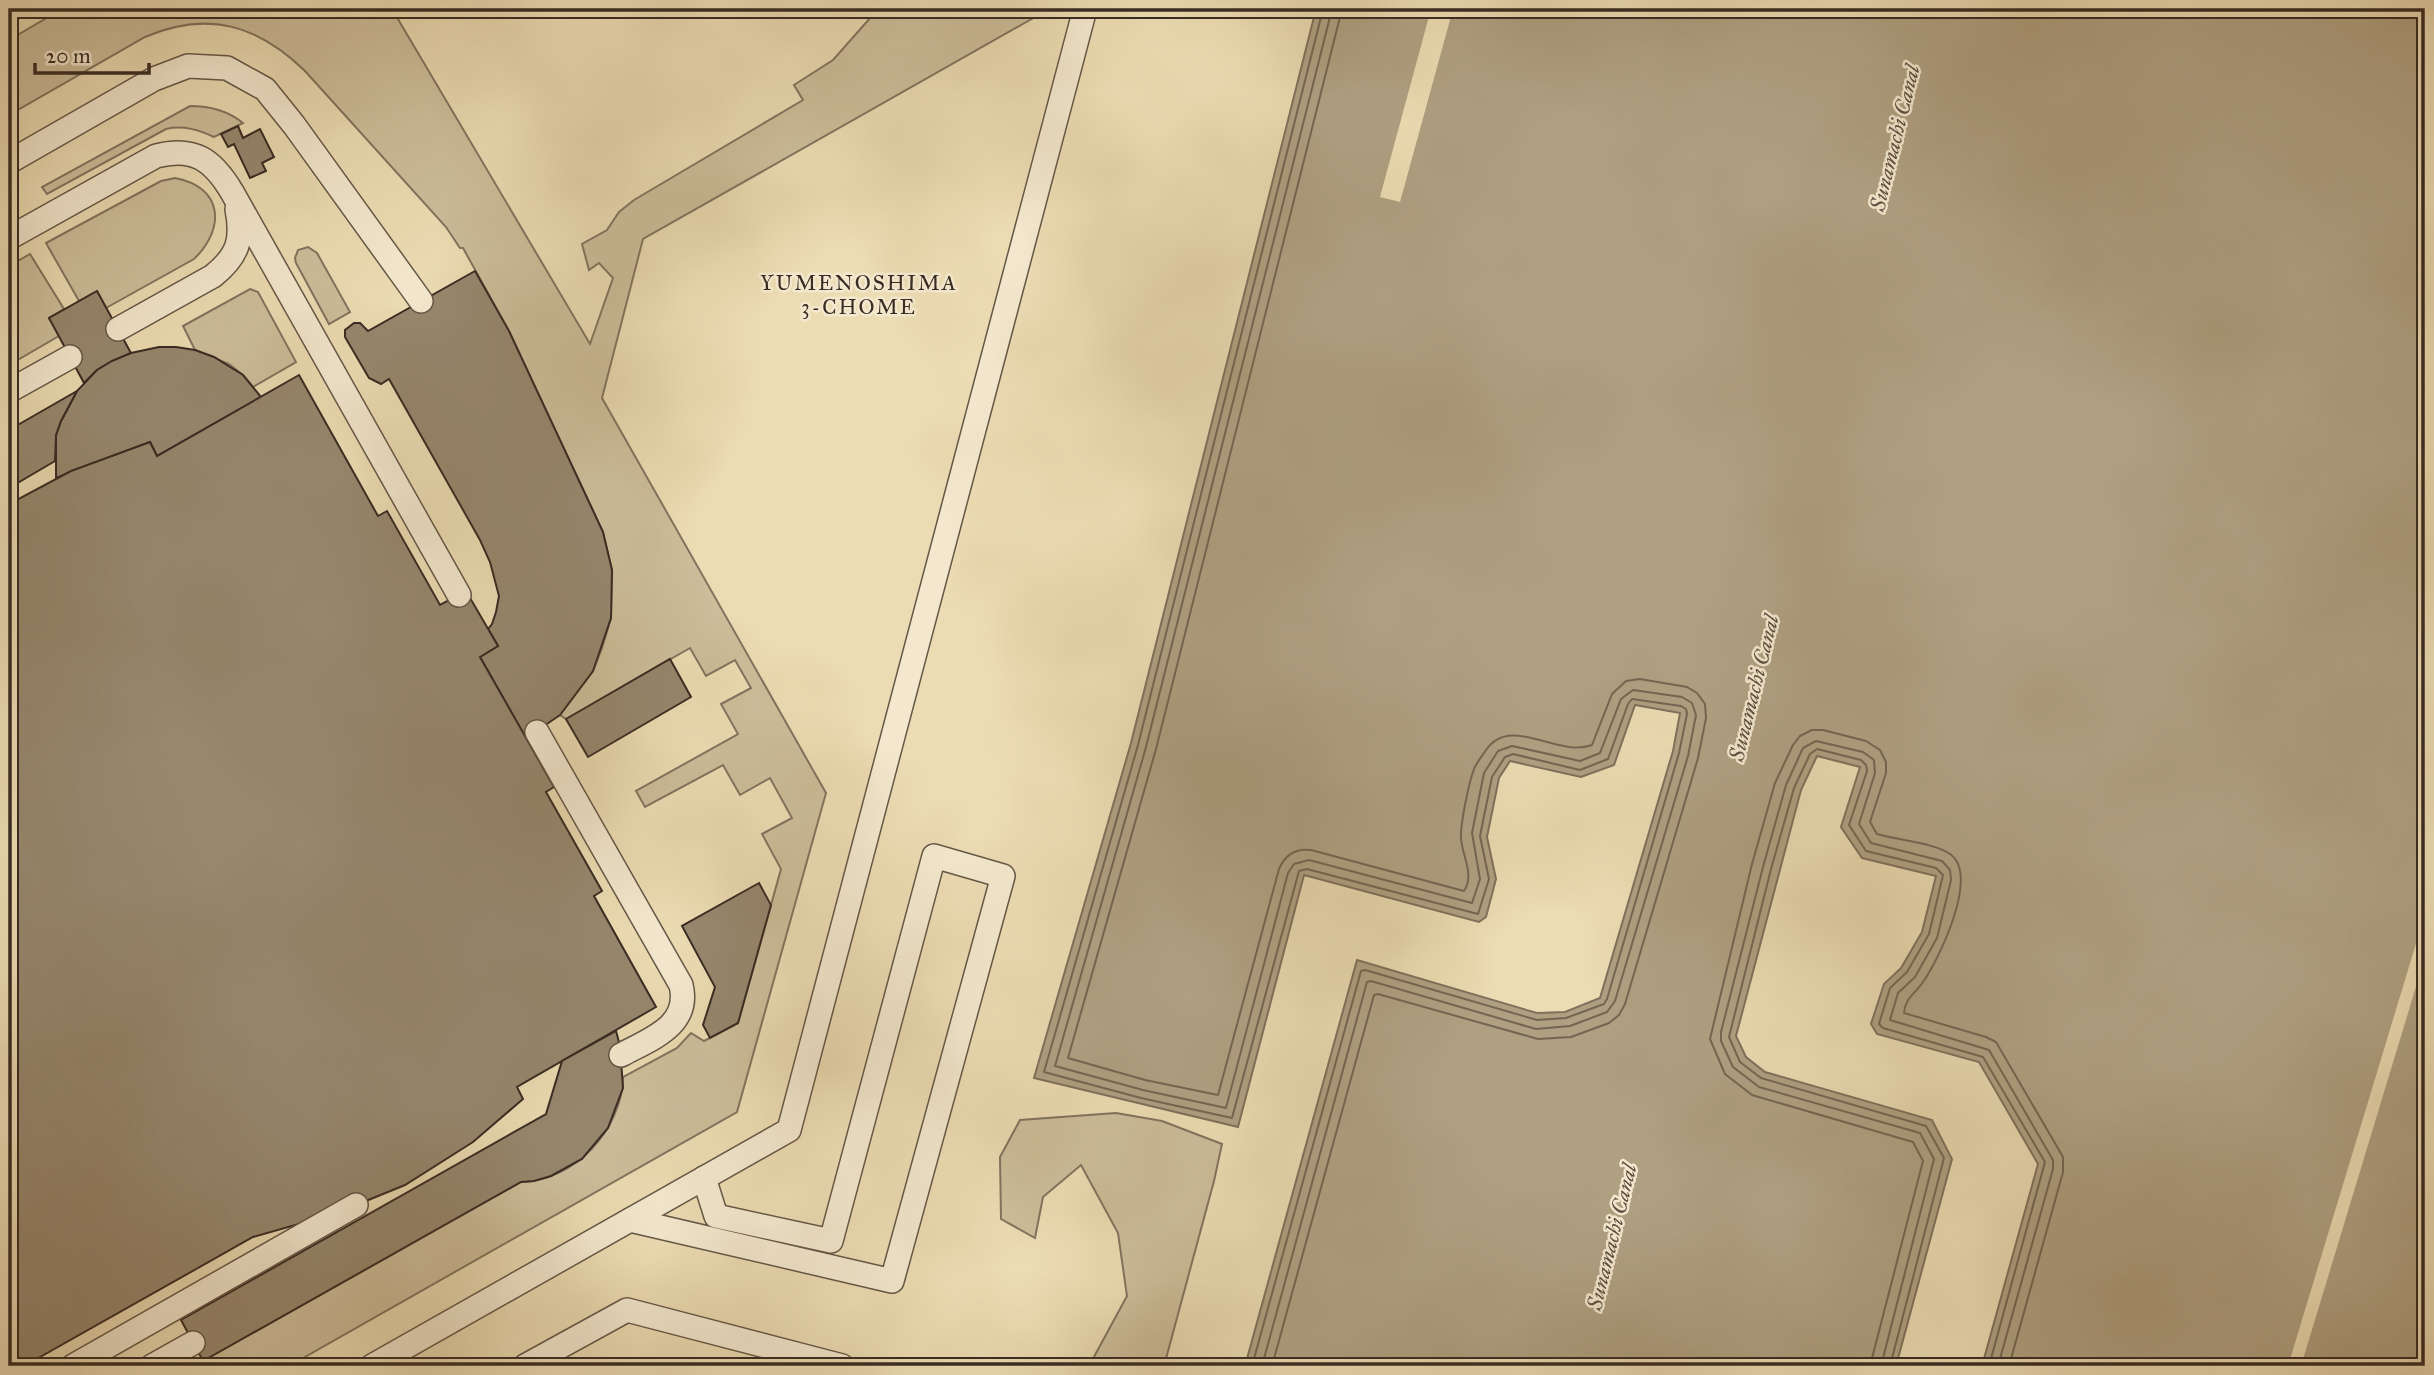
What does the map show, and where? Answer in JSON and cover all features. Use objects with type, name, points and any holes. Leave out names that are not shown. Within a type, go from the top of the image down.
[{"type":"lane","points":[[372,1366],[789,1130],[1085,9]]},
{"type":"lane","points":[[9,162],[154,79],[188,66],[227,68],[265,89],[421,301]]},
{"type":"lane","points":[[9,238],[156,156],[185,152],[211,164],[232,192],[459,595]]},
{"type":"lane","points":[[118,329],[213,276],[226,265],[237,250],[240,230],[232,192]]},
{"type":"lane","points":[[9,391],[70,357]]},
{"type":"lane","points":[[537,732],[681,985],[684,997],[672,1025],[621,1055]]},
{"type":"lane","points":[[630,1220],[892,1282],[1003,876],[934,856],[831,1241],[716,1216],[704,1178]]},
{"type":"lane","points":[[73,1366],[356,1205]]},
{"type":"lane","points":[[525,1366],[627,1310],[842,1366]]},
{"type":"lane","points":[[152,1366],[193,1343]]},
{"type":"shaded area","points":[[62,9],[392,9],[590,344],[613,278],[599,263],[589,270],[582,244],[607,230],[619,212],[634,200],[803,100],[794,85],[833,60],[878,9],[1042,9],[1044,12],[643,239],[602,398],[826,793],[737,1112],[289,1366],[194,1366],[521,1182],[559,1173],[592,1149],[604,1133],[621,1097],[623,1077],[677,1048],[691,1033],[704,1041],[738,1023],[781,869],[762,834],[792,818],[770,778],[740,795],[723,765],[645,807],[636,791],[738,734],[721,704],[751,688],[735,660],[706,676],[690,648],[566,719],[560,715],[593,671],[602,648],[611,618],[612,570],[603,532],[509,331],[463,248],[460,248],[446,227],[305,71],[269,42],[231,27],[190,24],[145,37],[9,115],[9,40]]},
{"type":"shaded area","points":[[190,106],[218,110],[243,123],[214,137],[191,129],[166,129],[47,194],[42,187]]},
{"type":"shaded area","points":[[175,178],[203,190],[211,199],[215,222],[204,247],[194,259],[106,308],[97,291],[79,301],[46,243],[161,181]]},
{"type":"shaded area","points":[[308,247],[317,253],[350,312],[329,324],[296,263],[298,250]]},
{"type":"shaded area","points":[[30,254],[64,309],[49,318],[59,336],[9,365],[9,266]]},
{"type":"shaded area","points":[[250,289],[258,292],[296,362],[253,387],[229,364],[195,350],[183,326]]},
{"type":"shaded area","points":[[1116,1113],[1162,1121],[1222,1144],[1164,1366],[1089,1366],[1127,1296],[1118,1233],[1081,1165],[1043,1197],[1035,1238],[1001,1219],[1000,1157],[1020,1120]]},
{"type":"water","name":"Sunamachi Canal","points":[[1316,9],[2425,9],[2425,1366],[1982,1366],[2038,1164],[1979,1062],[1877,1034],[1871,1024],[1884,984],[1901,968],[1922,932],[1936,876],[1862,858],[1841,827],[1860,767],[1817,756],[1801,790],[1736,1036],[1746,1057],[1765,1072],[1932,1120],[1952,1159],[1896,1366],[1245,1366],[1357,960],[1537,1013],[1565,1012],[1600,998],[1673,751],[1680,713],[1635,705],[1614,765],[1581,777],[1510,761],[1499,778],[1487,837],[1496,879],[1486,917],[1479,922],[1304,875],[1238,1127],[1034,1078],[1131,743]]},
{"type":"pier","points":[[1431,9],[1453,9],[1400,202],[1380,197]]},
{"type":"pier","points":[[2425,914],[2425,957],[2301,1366],[2288,1366]]},
{"type":"building","points":[[238,126],[243,138],[260,129],[274,157],[262,163],[266,171],[250,178],[234,144],[228,147],[221,134]]},
{"type":"building","points":[[475,271],[509,331],[603,532],[612,570],[611,618],[593,671],[560,715],[526,738],[480,657],[498,646],[488,629],[496,612],[499,596],[490,562],[389,379],[381,384],[369,378],[345,337],[345,330],[354,323],[360,323],[368,331]]},
{"type":"building","points":[[97,291],[131,353],[97,370],[84,383],[49,318]]},
{"type":"building","points":[[159,347],[195,350],[214,357],[243,375],[261,397],[157,456],[150,442],[56,478],[56,435],[77,391],[97,370],[112,361],[131,353]]},
{"type":"building","points":[[299,375],[378,516],[387,511],[440,605],[466,591],[498,646],[480,657],[554,787],[546,792],[602,891],[594,896],[656,1007],[517,1087],[523,1099],[473,1142],[405,1185],[334,1214],[253,1237],[24,1366],[9,1366],[9,504],[71,471],[150,442],[157,456]]},
{"type":"building","points":[[77,391],[56,435],[55,461],[9,488],[9,430]]},
{"type":"building","points":[[670,659],[691,697],[588,757],[566,719]]},
{"type":"building","points":[[759,883],[771,905],[738,1023],[710,1038],[703,1025],[715,987],[682,926]]},
{"type":"building","points":[[616,1031],[620,1046],[623,1088],[608,1128],[582,1159],[551,1176],[521,1182],[203,1361],[181,1320],[546,1114],[562,1061]]},
{"type":"district","name":"YUMENOSHIMA 3-CHOME","points":[[859,295]]}]
